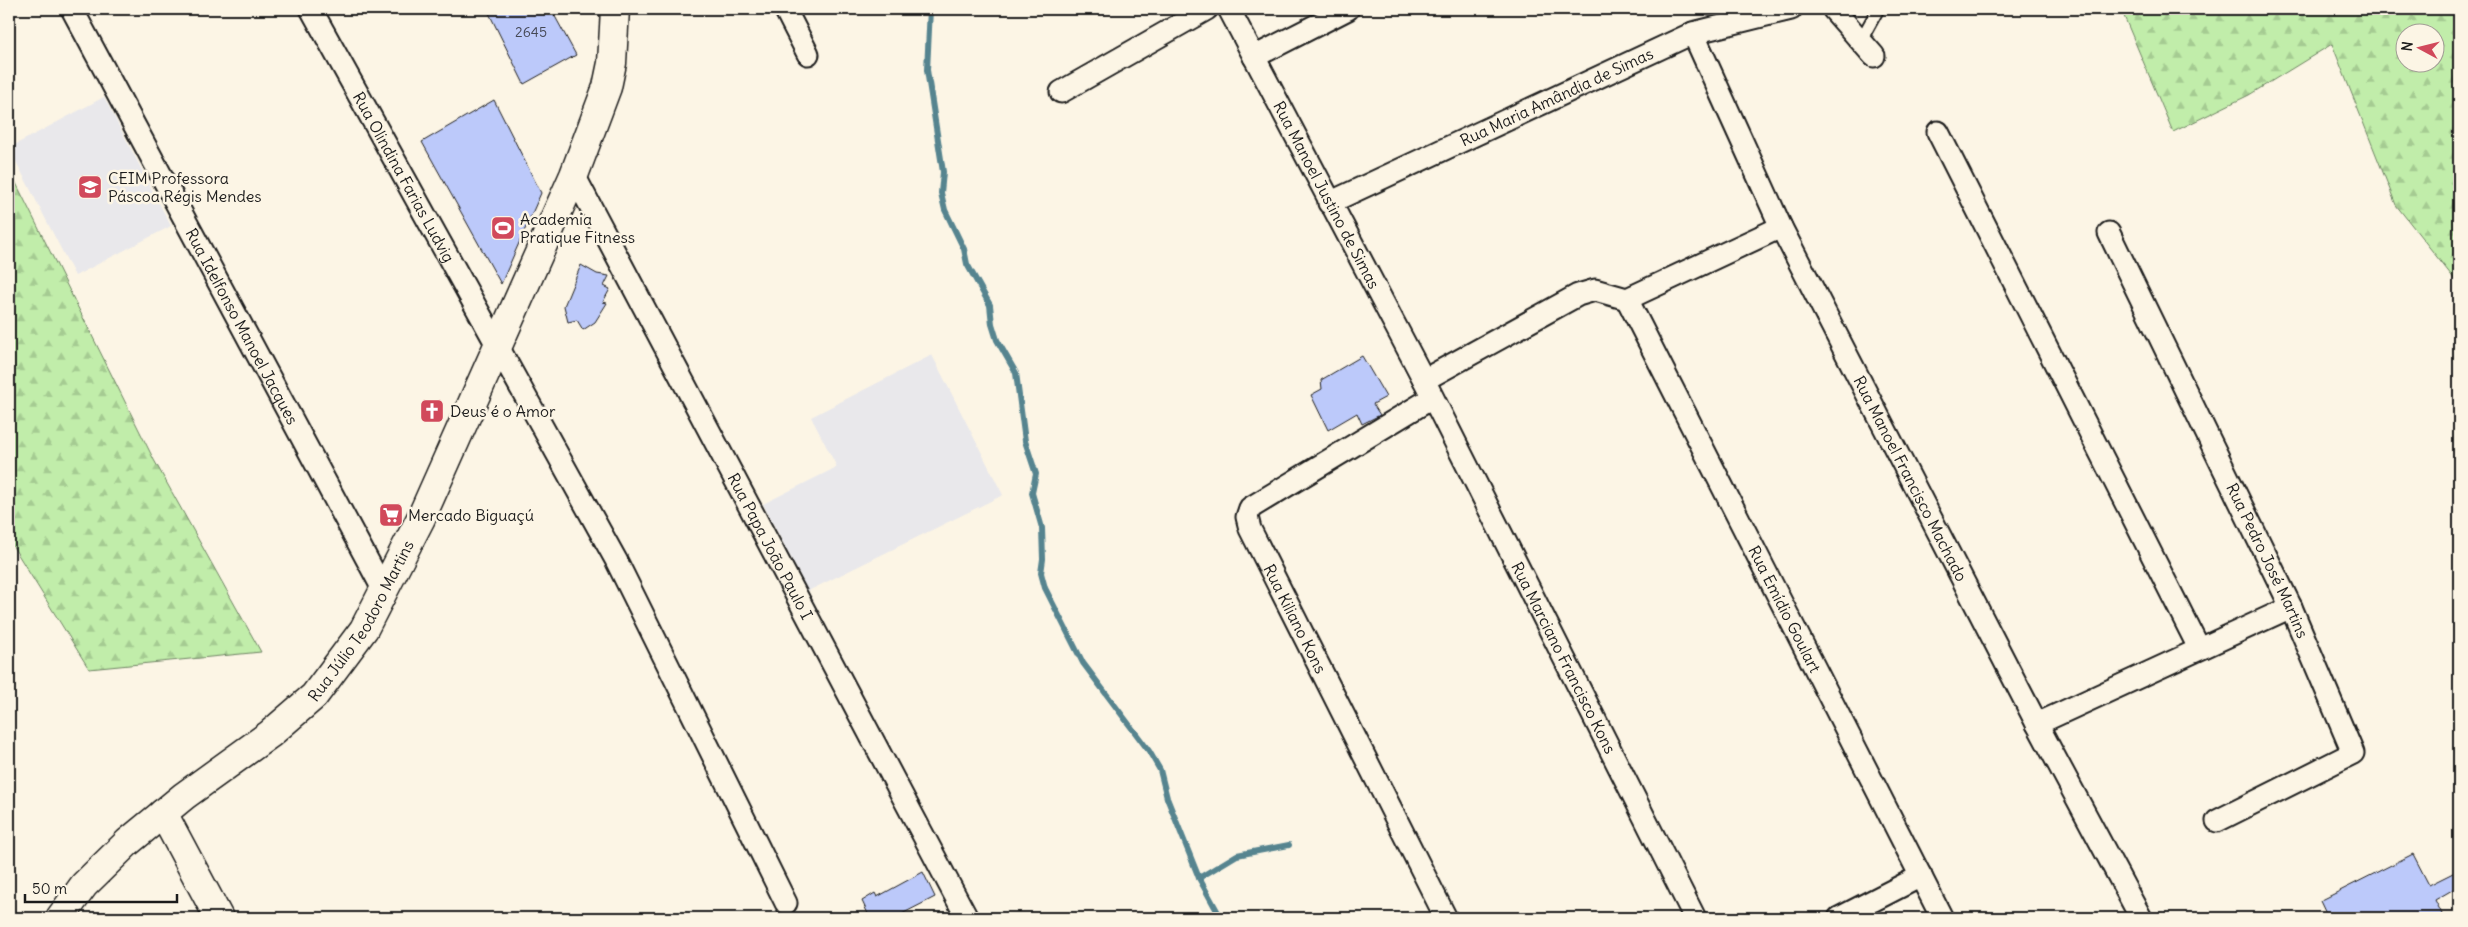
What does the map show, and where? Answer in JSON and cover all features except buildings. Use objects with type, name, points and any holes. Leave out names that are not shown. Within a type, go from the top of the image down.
[{"type":"main road","name":"Rua Júlio Teodoro Martins","points":[[60,918],[84,885],[163,813],[270,734],[314,696],[364,629],[421,518],[574,175],[607,87],[612,63],[615,9]]},
{"type":"main road","points":[[163,813],[219,918]]},
{"type":"street","name":"Rua Idelfonso Manoel Jacques","points":[[72,9],[384,591]]},
{"type":"street","name":"Rua Olindina Farias Ludvig","points":[[311,9],[616,560],[786,903]]},
{"type":"street","points":[[785,9],[808,54]]},
{"type":"street","points":[[1061,92],[1206,9]]},
{"type":"street","name":"Rua Manoel Justino de Simas","points":[[1229,9],[1428,389]]},
{"type":"street","points":[[1254,56],[1348,9]]},
{"type":"street","name":"Rua Maria Amândia de Simas","points":[[1329,202],[1693,33],[1791,9]]},
{"type":"street","points":[[1833,9],[1867,48]]},
{"type":"street","name":"Rua Manoel Francisco Machado","points":[[1693,33],[1782,227],[2038,724],[2142,918]]},
{"type":"street","points":[[1938,132],[2199,648]]},
{"type":"street","name":"Rua Papa João Paulo I","points":[[574,175],[967,918]]},
{"type":"street","points":[[1627,299],[1782,227]]},
{"type":"street","name":"Rua Pedro José Martins","points":[[2109,233],[2291,607],[2353,753],[2217,821]]},
{"type":"street","name":"Rua Kiliano Kons","points":[[1446,918],[1250,529],[1247,517],[1250,508],[1428,389],[1578,295],[1595,290],[1627,299]]},
{"type":"street","name":"Rua Emídio Goulart","points":[[1627,299],[1942,918]]},
{"type":"street","name":"Rua Marciano Francisco Kons","points":[[1428,389],[1695,918]]},
{"type":"street","points":[[2038,724],[2291,607]]},
{"type":"street","points":[[1839,918],[1921,876]]},
{"type":"lane","points":[[1867,48],[1878,9]]},
{"type":"shaded area","name":"CEIM Professora Páscoa Régis Mendes","points":[[104,97],[171,226],[75,276],[9,148]]},
{"type":"shaded area","points":[[932,355],[1003,495],[808,591],[763,504],[837,467],[811,417]]},
{"type":"green space","points":[[2121,9],[2459,9],[2459,285],[2396,205],[2332,44],[2249,95],[2173,132]]},
{"type":"green space","points":[[9,169],[154,460],[261,652],[89,669],[9,540]]},
{"type":"waterway","points":[[930,9],[927,70],[943,172],[941,193],[945,210],[964,249],[967,264],[990,305],[992,324],[997,340],[1016,373],[1025,441],[1036,474],[1032,493],[1042,528],[1043,559],[1041,573],[1045,588],[1083,663],[1149,751],[1160,770],[1167,798],[1199,878],[1221,918]]},
{"type":"waterway","points":[[1199,878],[1237,855],[1289,845]]},
{"type":"place","name":"CEIM Professora Páscoa Régis Mendes","points":[[90,187]]},
{"type":"place","name":"Academia Pratique Fitness","points":[[503,228]]},
{"type":"place","name":"Deus é o Amor","points":[[432,411]]},
{"type":"place","name":"Mercado Biguaçú","points":[[391,515]]}]
